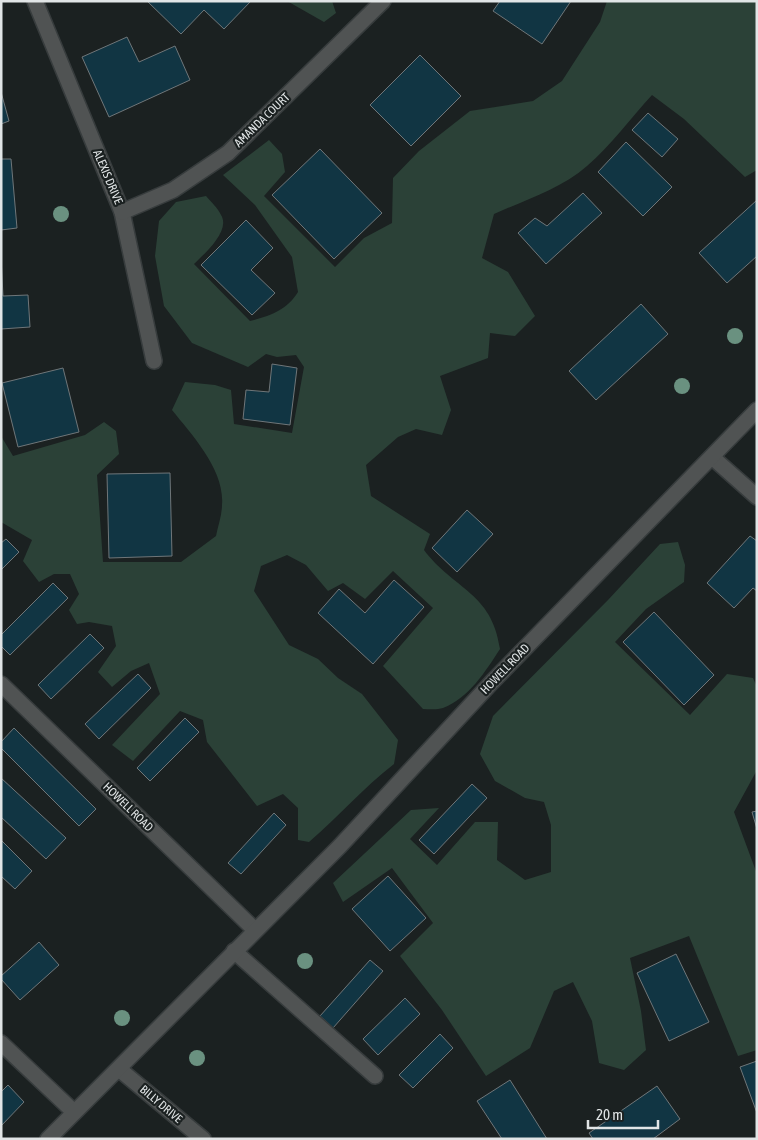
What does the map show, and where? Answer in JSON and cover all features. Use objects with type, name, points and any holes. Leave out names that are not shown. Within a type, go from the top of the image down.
[{"type":"street","name":"ALEXIS DRIVE","points":[[35,1],[122,212],[154,361]]},
{"type":"street","name":"AMANDA COURT","points":[[122,212],[172,190],[228,152],[383,1]]},
{"type":"street","name":"HOWELL ROAD","points":[[48,1139],[340,846],[492,682],[757,410]]},
{"type":"street","points":[[712,457],[757,497]]},
{"type":"street","name":"HOWELL ROAD","points":[[1,684],[255,930]]},
{"type":"street","points":[[234,951],[375,1076]]},
{"type":"street","points":[[1,1043],[74,1112]]},
{"type":"street","name":"BILLY DRIVE","points":[[119,1069],[203,1139]]},
{"type":"green space","points":[[287,1],[332,1],[336,13],[324,22]]},
{"type":"green space","points":[[607,1],[757,1],[757,170],[745,177],[684,119],[652,95],[604,149],[577,174],[542,193],[494,214],[482,258],[508,272],[535,316],[515,336],[490,333],[488,358],[440,376],[451,410],[442,435],[416,429],[398,437],[366,465],[371,496],[430,534],[424,550],[447,574],[480,603],[489,615],[496,630],[500,649],[476,683],[461,698],[443,708],[423,709],[383,666],[433,608],[393,571],[365,599],[343,583],[328,591],[306,565],[287,555],[261,566],[254,591],[289,645],[318,659],[338,678],[362,694],[398,740],[394,764],[309,842],[298,840],[298,808],[283,794],[257,806],[207,742],[203,720],[180,711],[133,761],[112,745],[160,694],[149,663],[131,671],[112,687],[98,672],[116,646],[112,626],[89,622],[77,624],[69,610],[79,594],[70,574],[54,574],[39,582],[23,561],[32,540],[1,522],[1,436],[13,456],[85,435],[104,422],[116,431],[119,454],[97,475],[103,562],[181,562],[216,536],[222,505],[222,492],[213,466],[172,410],[185,382],[215,385],[231,390],[234,424],[292,433],[304,367],[296,355],[277,357],[266,354],[248,367],[192,343],[164,306],[155,256],[159,221],[176,202],[206,196],[220,212],[223,221],[222,228],[215,242],[194,264],[250,321],[277,311],[289,303],[298,292],[292,257],[255,205],[223,175],[269,140],[282,154],[285,172],[264,196],[335,267],[364,238],[392,223],[393,178],[419,151],[470,111],[533,101],[562,81],[600,22]]},
{"type":"green space","points":[[678,542],[685,565],[684,582],[646,609],[615,642],[690,715],[727,674],[753,678],[757,687],[757,770],[734,812],[757,874],[757,1050],[738,1056],[689,936],[630,958],[641,1011],[646,1050],[624,1070],[599,1063],[592,1021],[573,982],[554,991],[530,1048],[486,1076],[442,1010],[400,956],[433,923],[392,868],[343,902],[333,883],[411,810],[439,808],[410,839],[437,865],[475,822],[498,822],[497,860],[525,880],[551,872],[551,825],[544,802],[525,798],[495,781],[480,754],[493,716],[608,600],[660,544]]},
{"type":"building","points":[[147,1],[251,1],[224,29],[204,10],[181,34]]},
{"type":"building","points":[[500,1],[571,1],[542,44],[493,11]]},
{"type":"building","points":[[127,37],[139,62],[175,46],[190,80],[109,117],[82,57]]},
{"type":"building","points":[[420,55],[461,96],[411,146],[370,105]]},
{"type":"building","points":[[1,92],[9,121],[1,124]]},
{"type":"building","points":[[648,113],[678,139],[662,157],[632,130]]},
{"type":"building","points":[[626,142],[672,187],[643,216],[598,172]]},
{"type":"building","points":[[320,149],[382,213],[334,259],[272,195]]},
{"type":"building","points":[[1,159],[11,159],[17,228],[1,230]]},
{"type":"building","points":[[583,193],[602,213],[546,264],[518,233],[535,218],[547,226]]},
{"type":"building","points":[[757,200],[757,256],[727,283],[699,253]]},
{"type":"building","points":[[246,220],[273,248],[251,270],[275,293],[252,315],[201,265]]},
{"type":"building","points":[[1,257],[3,296],[28,295],[30,327],[1,329]]},
{"type":"building","points":[[641,304],[668,334],[596,400],[569,371]]},
{"type":"building","points":[[272,364],[297,368],[290,425],[243,419],[246,390],[269,392]]},
{"type":"building","points":[[63,368],[79,432],[18,447],[2,383]]},
{"type":"building","points":[[170,473],[172,556],[109,558],[107,474]]},
{"type":"building","points":[[467,510],[493,534],[457,572],[432,548]]},
{"type":"building","points":[[750,536],[757,541],[757,591],[753,588],[734,608],[707,583]]},
{"type":"building","points":[[6,539],[19,552],[1,570],[1,543]]},
{"type":"building","points":[[394,580],[424,607],[373,664],[318,613],[339,589],[365,613]]},
{"type":"building","points":[[53,583],[68,598],[10,655],[1,646],[1,635]]},
{"type":"building","points":[[654,612],[714,675],[684,705],[623,642]]},
{"type":"building","points":[[90,634],[104,648],[51,699],[38,685]]},
{"type":"building","points":[[138,674],[151,688],[99,739],[85,724]]},
{"type":"building","points":[[185,718],[199,732],[150,781],[137,768]]},
{"type":"building","points":[[14,728],[96,809],[79,826],[1,748],[1,742]]},
{"type":"building","points":[[1,778],[66,838],[46,859],[1,817]]},
{"type":"building","points":[[472,784],[487,798],[434,854],[419,840]]},
{"type":"building","points":[[757,811],[757,829],[752,812]]},
{"type":"building","points":[[274,813],[286,825],[241,874],[228,863]]},
{"type":"building","points":[[1,840],[32,871],[15,889],[1,876]]},
{"type":"building","points":[[388,876],[426,918],[390,951],[352,909]]},
{"type":"building","points":[[39,942],[59,965],[20,1000],[1,979],[1,976]]},
{"type":"building","points":[[676,954],[709,1022],[669,1041],[637,973]]},
{"type":"building","points":[[370,960],[383,971],[333,1028],[320,1016]]},
{"type":"building","points":[[405,998],[420,1014],[378,1055],[363,1039]]},
{"type":"building","points":[[440,1034],[453,1048],[413,1088],[399,1075]]},
{"type":"building","points":[[757,1061],[757,1113],[740,1067]]},
{"type":"building","points":[[510,1080],[547,1139],[502,1139],[477,1101]]},
{"type":"building","points":[[8,1085],[24,1102],[1,1126],[1,1092]]},
{"type":"building","points":[[657,1086],[680,1119],[653,1139],[593,1139],[589,1133]]}]
